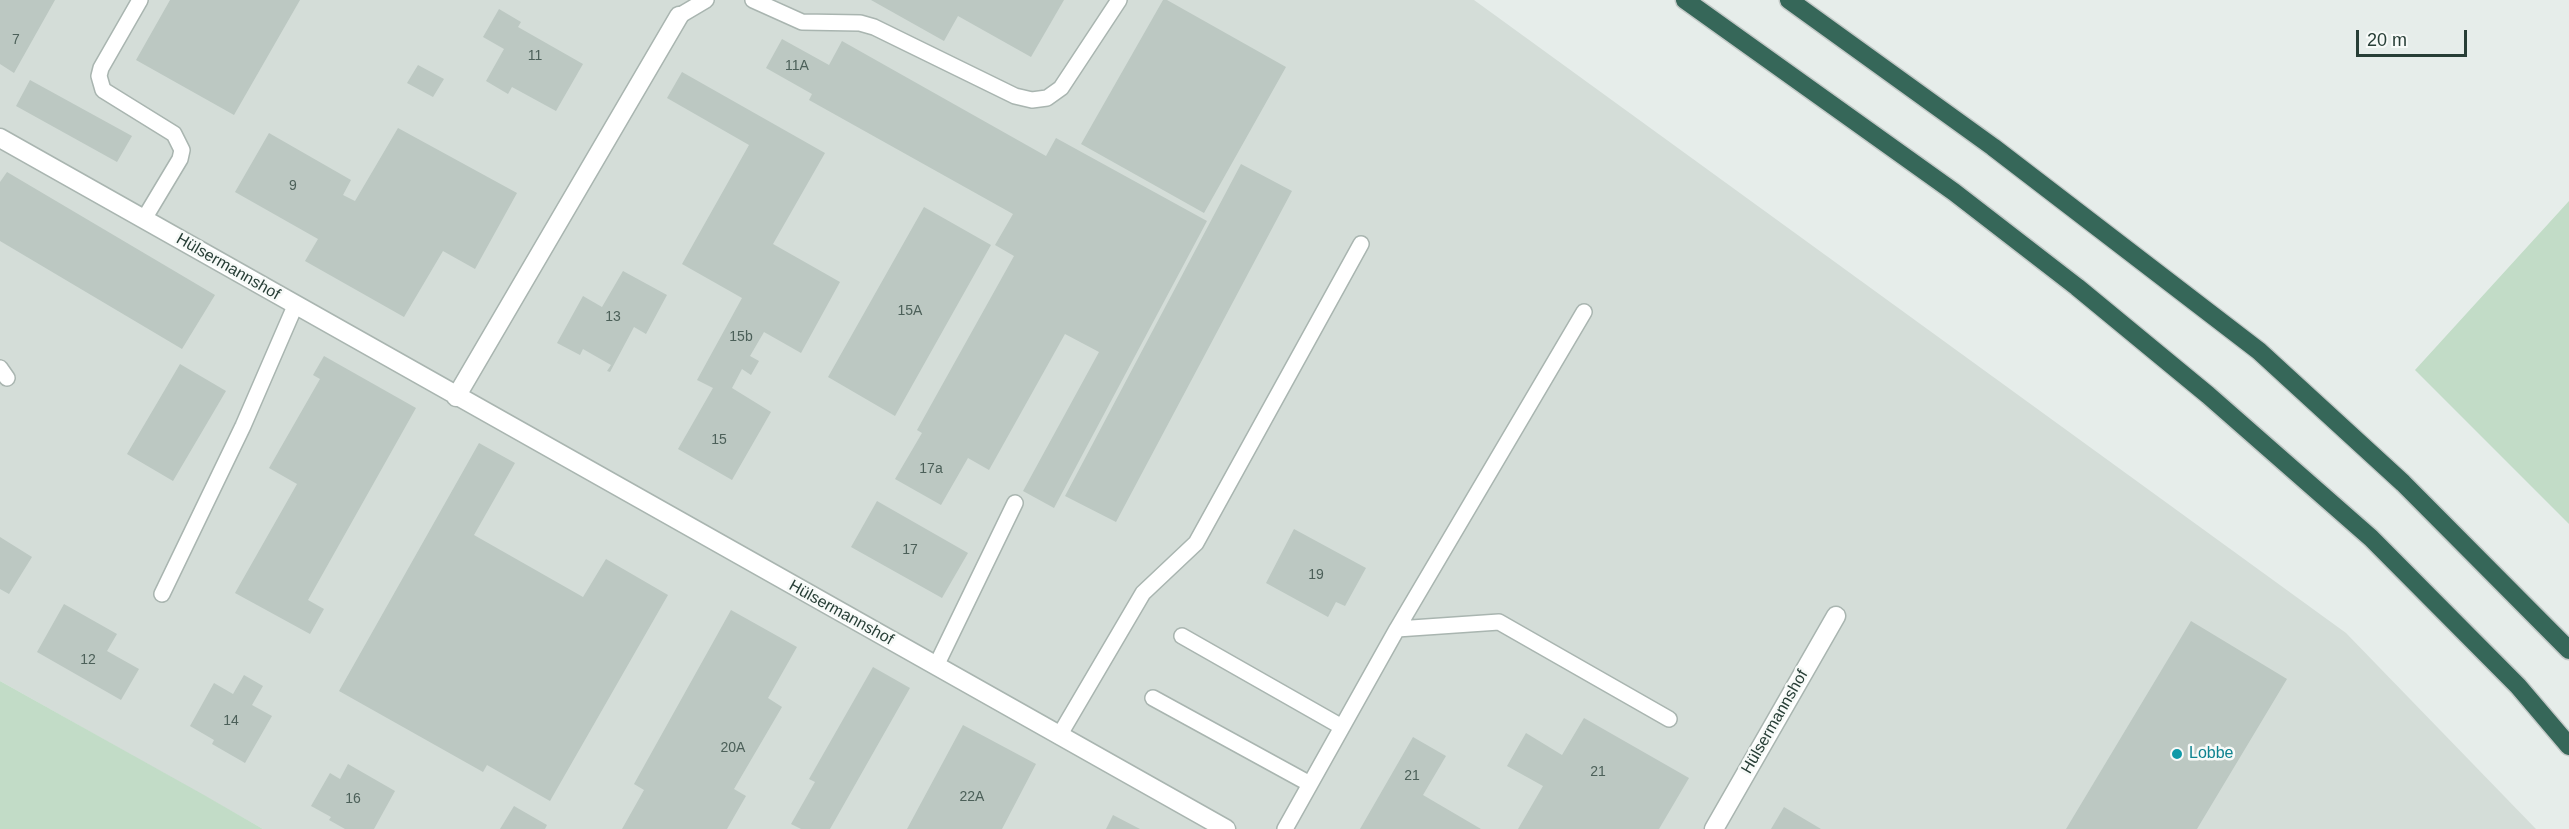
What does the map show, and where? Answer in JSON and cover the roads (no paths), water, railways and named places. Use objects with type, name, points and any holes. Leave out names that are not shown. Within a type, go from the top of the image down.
[{"type":"highway","points":[[1684,0],[1954,192],[2077,287],[2208,395],[2371,538],[2518,686],[2569,746]]},
{"type":"highway","points":[[1789,0],[1993,147],[2259,351],[2403,483],[2569,650]]},
{"type":"street","points":[[456,397],[679,16]]},
{"type":"street","name":"Hülsermannshof","points":[[0,138],[1226,829]]},
{"type":"street","name":"Hülsermannshof","points":[[1714,829],[1836,616]]},
{"type":"lane","points":[[140,0],[101,68],[99,76],[103,90],[174,134],[182,150],[180,159],[144,219]]},
{"type":"lane","points":[[679,16],[706,0]]},
{"type":"lane","points":[[753,0],[802,22],[860,23],[874,27],[1016,96],[1032,100],[1047,98],[1061,88],[1119,0]]},
{"type":"lane","points":[[1059,735],[1143,593],[1196,543],[1361,244]]},
{"type":"lane","points":[[162,594],[243,426],[296,306]]},
{"type":"lane","points":[[1285,829],[1397,629],[1584,312]]},
{"type":"lane","points":[[936,666],[1015,503]]},
{"type":"lane","points":[[1397,629],[1500,622],[1669,719]]},
{"type":"lane","points":[[1182,636],[1342,728]]},
{"type":"lane","points":[[1153,698],[1310,784]]},
{"type":"place","name":"Lobbe","points":[[2177,754]]}]
